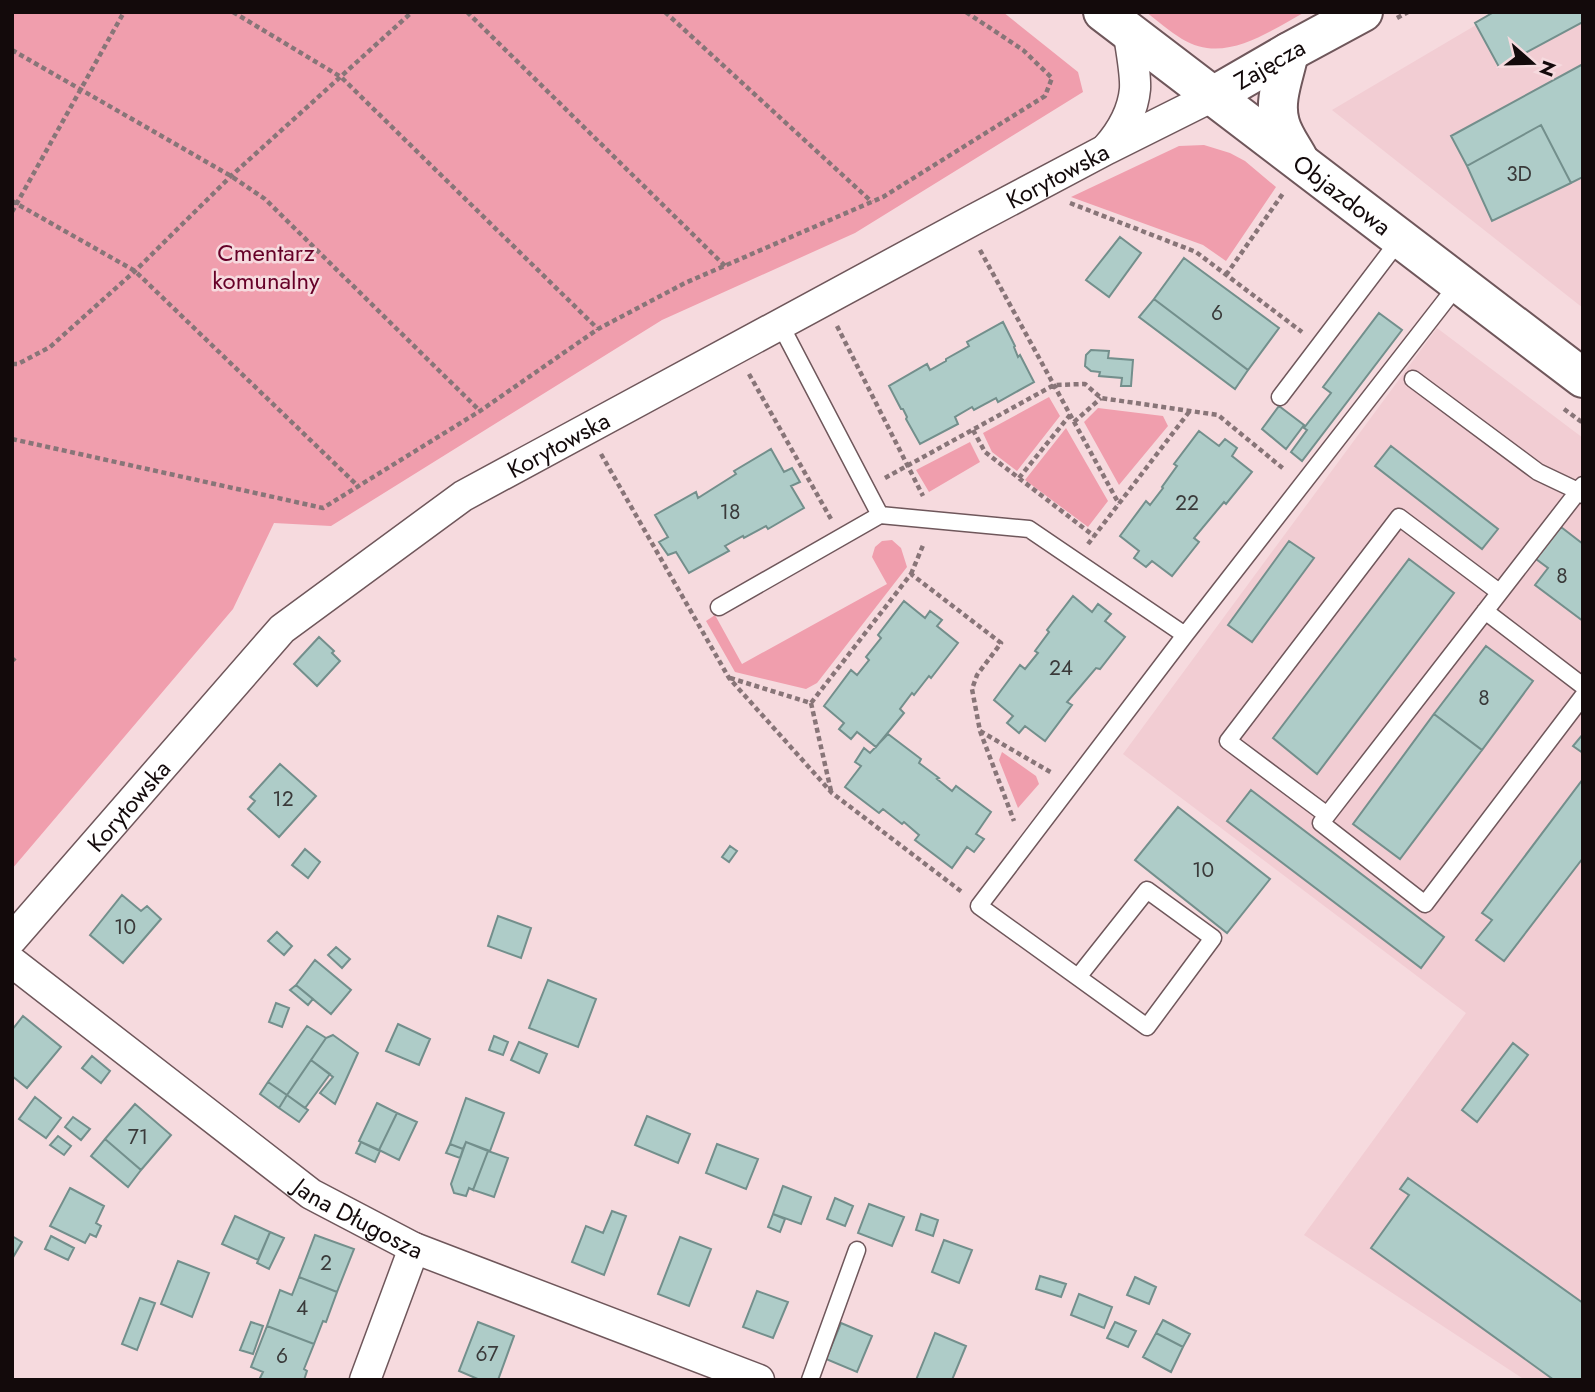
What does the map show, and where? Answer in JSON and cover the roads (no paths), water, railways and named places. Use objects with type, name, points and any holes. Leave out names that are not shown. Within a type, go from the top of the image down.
[{"type":"street","name":"Zajęcza","points":[[1213,96],[1363,12]]},
{"type":"street","points":[[1107,149],[1118,136],[1130,111],[1135,88],[1116,23]]},
{"type":"street","name":"Objazdowa","points":[[1116,23],[1213,96],[1293,176],[1401,239],[1583,378]]},
{"type":"street","points":[[1289,52],[1279,97],[1280,124],[1293,176]]},
{"type":"street","name":"Korytowska","points":[[12,939],[282,629],[463,496],[1107,149],[1213,96]]},
{"type":"street","name":"Jana Długosza","points":[[12,962],[311,1194],[414,1248],[759,1380]]},
{"type":"street","points":[[365,1380],[414,1248]]},
{"type":"lane","points":[[1280,397],[1401,239]]},
{"type":"lane","points":[[1078,977],[1147,890],[1213,938],[1147,1027],[979,906],[1185,635],[1459,283]]},
{"type":"lane","points":[[780,324],[880,515]]},
{"type":"lane","points":[[1413,379],[1538,472],[1581,490],[1321,823],[1425,904],[1583,696]]},
{"type":"lane","points":[[719,607],[880,515],[1030,529],[1185,635]]},
{"type":"lane","points":[[1327,815],[1228,741],[1399,517],[1499,592]]},
{"type":"lane","points":[[1485,611],[1583,686]]},
{"type":"lane","points":[[810,1380],[857,1250]]},
{"type":"park label","name":"Cmentarz komunalny","points":[[266,266]]}]
